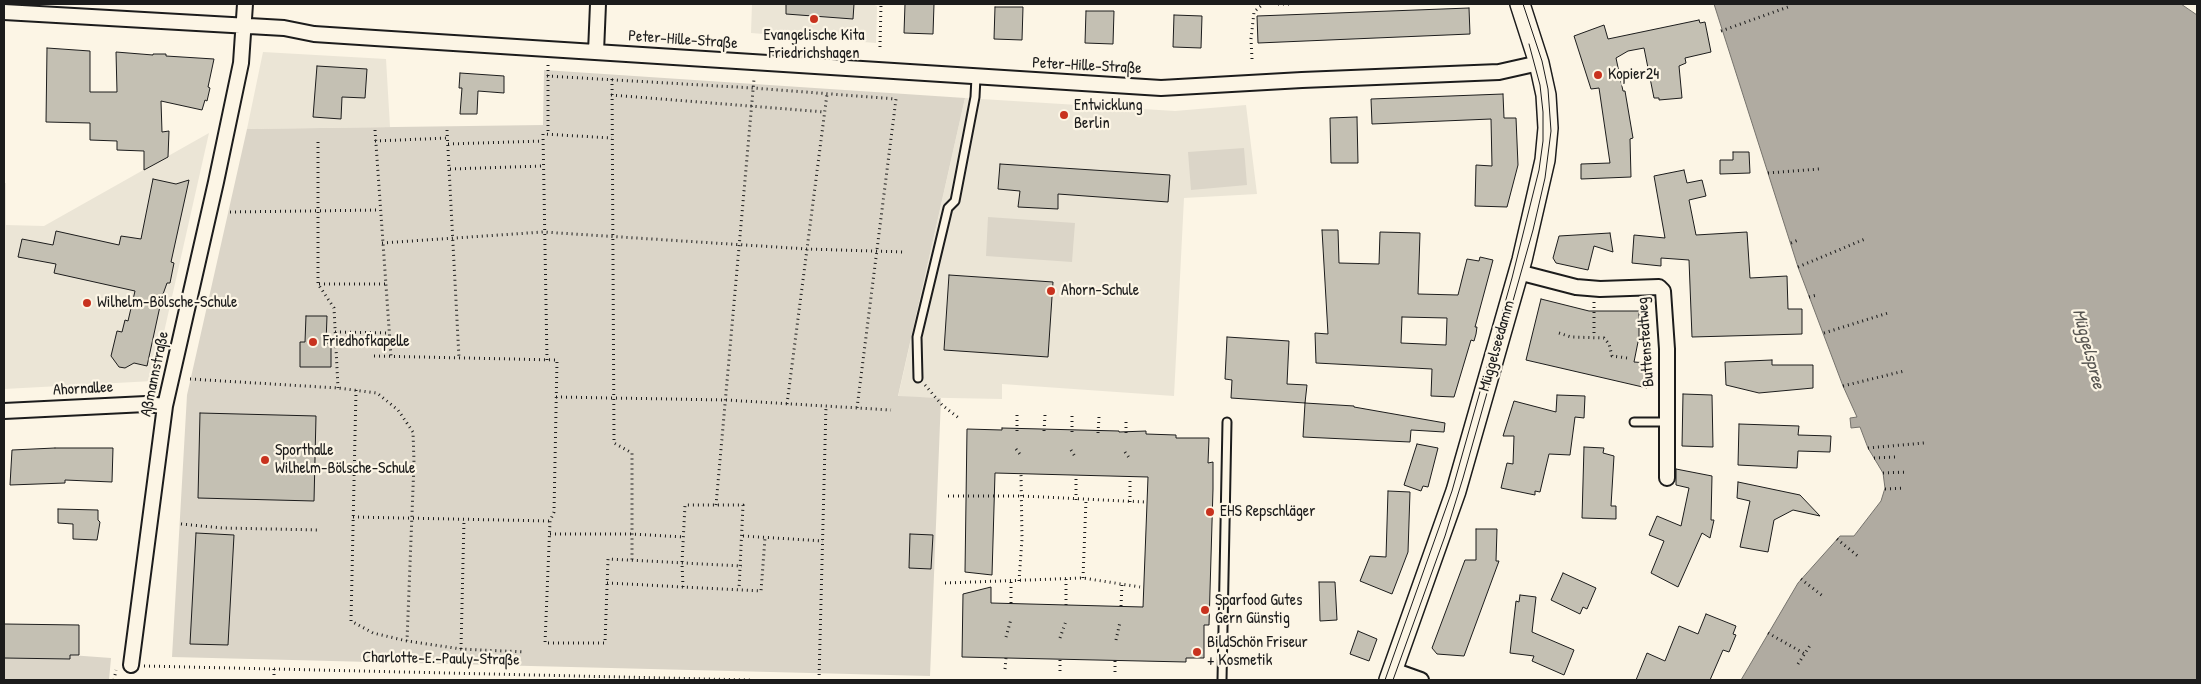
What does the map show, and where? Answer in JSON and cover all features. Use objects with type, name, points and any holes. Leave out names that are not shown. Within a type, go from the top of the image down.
[{"type":"main road","name":"Müggelseedamm","points":[[1391,675],[1456,491],[1531,223],[1547,146],[1547,113],[1539,63],[1520,4]]},
{"type":"street","name":"Aßmannstraße","points":[[131,665],[165,406],[241,63],[245,4]]},
{"type":"street","points":[[596,52],[598,4]]},
{"type":"street","name":"Peter-Hille-Straße","points":[[4,12],[284,28],[314,34],[340,36],[976,77],[1180,88],[1302,80],[1499,72],[1539,63]]},
{"type":"street","name":"Buttenstedtweg","points":[[1518,272],[1576,287],[1659,287],[1662,291],[1667,350],[1667,478]]},
{"type":"street","name":"Ahornallee","points":[[4,411],[146,404],[165,406]]},
{"type":"street","points":[[1391,675],[1421,680]]},
{"type":"lane","points":[[918,378],[917,337],[948,208],[955,201],[975,97],[976,77]]},
{"type":"lane","points":[[1222,680],[1227,422]]},
{"type":"lane","points":[[1634,422],[1667,422]]},
{"type":"path","points":[[880,47],[881,4]]},
{"type":"path","points":[[1252,59],[1251,39],[1254,12],[1263,4]]},
{"type":"path","points":[[1278,4],[1292,4]]},
{"type":"path","points":[[1721,31],[1788,8]]},
{"type":"path","points":[[548,65],[548,134]]},
{"type":"path","points":[[547,76],[753,88],[896,99],[857,408]]},
{"type":"path","points":[[612,79],[614,443],[632,453],[632,560]]},
{"type":"path","points":[[716,505],[754,79]]},
{"type":"path","points":[[787,404],[827,94]]},
{"type":"path","points":[[611,95],[825,112]]},
{"type":"path","points":[[375,130],[391,356]]},
{"type":"path","points":[[447,130],[459,358]]},
{"type":"path","points":[[547,360],[543,232],[543,134],[612,138]]},
{"type":"path","points":[[375,141],[448,138]]},
{"type":"path","points":[[448,144],[543,141]]},
{"type":"path","points":[[318,142],[318,284],[334,308],[338,388]]},
{"type":"path","points":[[450,169],[543,166]]},
{"type":"path","points":[[1768,173],[1819,169]]},
{"type":"path","points":[[230,212],[380,210]]},
{"type":"path","points":[[382,243],[543,232],[807,249],[905,252]]},
{"type":"path","points":[[1798,267],[1866,238]]},
{"type":"path","points":[[1791,243],[1798,240]]},
{"type":"path","points":[[318,284],[385,284]]},
{"type":"path","points":[[1593,288],[1594,337]]},
{"type":"path","points":[[1810,296],[1817,295]]},
{"type":"path","points":[[1824,332],[1888,314]]},
{"type":"path","points":[[335,332],[389,333]]},
{"type":"path","points":[[1559,333],[1571,337],[1604,338],[1609,344],[1612,356],[1627,358]]},
{"type":"path","points":[[374,356],[557,360],[554,512],[550,521],[545,643],[605,643],[608,559],[742,566]]},
{"type":"path","points":[[1843,386],[1904,371]]},
{"type":"path","points":[[918,378],[942,405],[960,419]]},
{"type":"path","points":[[190,379],[338,388],[377,393],[398,410],[413,432],[407,641]]},
{"type":"path","points":[[356,390],[351,621],[373,633],[407,641],[461,649],[525,652]]},
{"type":"path","points":[[556,397],[615,400],[726,400],[891,410]]},
{"type":"path","points":[[818,680],[826,406]]},
{"type":"path","points":[[1016,430],[1017,414]]},
{"type":"path","points":[[1044,431],[1045,415]]},
{"type":"path","points":[[1072,416],[1072,432]]},
{"type":"path","points":[[1098,433],[1099,418]]},
{"type":"path","points":[[1126,418],[1126,433]]},
{"type":"path","points":[[1868,448],[1924,443]]},
{"type":"path","points":[[1016,449],[1022,457]]},
{"type":"path","points":[[1071,450],[1076,458]]},
{"type":"path","points":[[1126,452],[1130,459]]},
{"type":"path","points":[[1874,458],[1895,456]]},
{"type":"path","points":[[1883,473],[1908,472]]},
{"type":"path","points":[[1019,581],[1022,539],[1021,474]]},
{"type":"path","points":[[1076,475],[1076,500]]},
{"type":"path","points":[[1130,477],[1130,502]]},
{"type":"path","points":[[1884,488],[1904,488]]},
{"type":"path","points":[[948,496],[1021,496],[1146,502]]},
{"type":"path","points":[[1083,578],[1086,500]]},
{"type":"path","points":[[683,587],[682,563],[685,505],[743,505],[742,566],[739,590]]},
{"type":"path","points":[[353,517],[550,521]]},
{"type":"path","points":[[461,649],[464,519]]},
{"type":"path","points":[[181,524],[223,528],[320,530]]},
{"type":"path","points":[[550,534],[632,534],[684,537]]},
{"type":"path","points":[[742,536],[823,541]]},
{"type":"path","points":[[607,583],[761,590],[765,538]]},
{"type":"path","points":[[1837,539],[1859,557]]},
{"type":"path","points":[[1066,578],[1066,605]]},
{"type":"path","points":[[946,583],[1083,578],[1140,587]]},
{"type":"path","points":[[1802,579],[1824,597]]},
{"type":"path","points":[[1011,581],[1011,603]]},
{"type":"path","points":[[1121,606],[1122,584]]},
{"type":"path","points":[[1006,637],[1011,619]]},
{"type":"path","points":[[1060,638],[1066,621]]},
{"type":"path","points":[[1116,640],[1120,622]]},
{"type":"path","points":[[1768,634],[1804,654]]},
{"type":"path","points":[[1798,664],[1811,644]]},
{"type":"path","points":[[1006,658],[1006,669]]},
{"type":"path","points":[[1060,659],[1060,671]]},
{"type":"path","points":[[1115,660],[1115,672]]},
{"type":"path","name":"Charlotte-E.-Pauly-Straße","points":[[131,665],[751,680]]},
{"type":"path","points":[[274,669],[274,680]]},
{"type":"shaded area","name":"Evangelische Kita Friedrichshagen","points":[[752,4],[872,4],[877,6],[876,43],[751,33]]},
{"type":"shaded area","points":[[263,52],[386,59],[390,127],[247,129]]},
{"type":"shaded area","points":[[544,70],[965,98],[898,396],[941,398],[930,676],[172,657],[187,395],[247,129],[543,125]]},
{"type":"shaded area","name":"Ahorn-Schule","points":[[965,98],[1175,111],[1246,105],[1257,194],[1184,198],[1174,396],[1002,384],[1002,399],[898,397]]},
{"type":"shaded area","name":"Wilhelm-Bölsche-Schule","points":[[209,133],[153,381],[4,389],[4,183],[6,183],[6,225],[44,226]]},
{"type":"shaded area","points":[[1244,148],[1247,185],[1191,190],[1188,152]]},
{"type":"shaded area","points":[[988,217],[1075,223],[1072,262],[986,256]]},
{"type":"shaded area","points":[[70,655],[111,658],[109,680],[4,680],[4,658],[70,659]]},
{"type":"water","name":"Müggelspree","points":[[1714,4],[2181,4],[2197,15],[2197,680],[1741,680],[1798,583],[1840,536],[1854,536],[1881,501],[1885,488],[1883,473],[1868,448],[1860,427],[1851,428],[1850,418],[1857,417],[1843,386],[1798,267]]},
{"type":"building","points":[[786,4],[854,4],[853,19],[786,14]]},
{"type":"building","points":[[905,4],[934,4],[933,34],[904,33]]},
{"type":"building","points":[[995,7],[1023,7],[1022,40],[994,39]]},
{"type":"building","points":[[1469,8],[1470,34],[1258,43],[1257,16]]},
{"type":"building","points":[[1086,11],[1114,11],[1113,44],[1085,43]]},
{"type":"building","points":[[1174,15],[1202,16],[1201,48],[1173,47]]},
{"type":"building","points":[[1699,20],[1700,23],[1705,22],[1711,52],[1685,58],[1686,63],[1679,66],[1682,98],[1659,100],[1659,98],[1654,98],[1644,48],[1628,51],[1616,58],[1623,91],[1625,91],[1633,138],[1630,139],[1631,177],[1581,179],[1581,164],[1610,163],[1599,88],[1591,89],[1574,36],[1604,25],[1608,39]]},
{"type":"building","points":[[47,48],[90,51],[90,92],[117,92],[116,52],[153,55],[166,54],[166,56],[214,59],[207,101],[205,100],[202,110],[161,101],[162,132],[169,131],[168,157],[144,170],[144,151],[117,150],[117,141],[90,140],[90,123],[46,122]]},
{"type":"building","points":[[317,66],[367,69],[365,98],[342,97],[341,119],[313,117]]},
{"type":"building","points":[[460,73],[504,76],[504,93],[478,91],[477,114],[460,114],[462,88],[459,88]]},
{"type":"building","points":[[1503,94],[1504,118],[1516,118],[1518,165],[1507,207],[1475,206],[1476,165],[1492,166],[1491,119],[1372,124],[1371,99]]},
{"type":"building","points":[[1357,117],[1358,163],[1331,163],[1330,118]]},
{"type":"building","points":[[1733,152],[1749,152],[1750,173],[1720,174],[1720,160],[1733,160]]},
{"type":"building","points":[[1000,164],[1170,175],[1168,202],[1058,194],[1058,209],[1018,207],[1020,191],[998,189]]},
{"type":"building","points":[[1684,170],[1687,183],[1702,180],[1706,196],[1689,200],[1696,235],[1747,232],[1750,278],[1787,276],[1788,309],[1802,309],[1802,334],[1692,337],[1689,260],[1661,258],[1661,266],[1632,263],[1634,235],[1665,238],[1654,176]]},
{"type":"building","points":[[153,179],[176,184],[189,180],[171,262],[174,263],[170,283],[167,283],[162,297],[147,366],[134,363],[125,368],[119,367],[111,356],[117,331],[122,332],[125,320],[128,321],[135,291],[54,273],[56,264],[18,257],[22,239],[53,245],[56,231],[119,245],[121,236],[141,239]]},
{"type":"building","points":[[1322,230],[1338,230],[1339,263],[1379,264],[1380,232],[1420,233],[1418,294],[1458,295],[1467,259],[1479,261],[1480,257],[1493,260],[1475,327],[1477,327],[1476,334],[1474,341],[1471,340],[1454,397],[1431,396],[1432,369],[1316,363],[1315,333],[1328,334]],"holes":[[[1402,317],[1447,318],[1446,345],[1401,343]]]},
{"type":"building","points":[[1610,233],[1613,252],[1594,246],[1588,270],[1556,263],[1553,258],[1559,236]]},
{"type":"building","points":[[949,275],[1053,282],[1048,357],[944,350]]},
{"type":"building","points":[[1541,299],[1589,311],[1639,311],[1639,337],[1634,362],[1648,363],[1647,388],[1526,360]]},
{"type":"building","name":"Friedhofkapelle","points":[[306,316],[327,316],[326,343],[331,343],[331,367],[300,367],[300,342],[305,342]]},
{"type":"building","points":[[1227,337],[1289,341],[1287,384],[1307,385],[1305,403],[1231,398],[1232,380],[1225,379]]},
{"type":"building","points":[[1772,360],[1772,365],[1813,365],[1813,388],[1759,393],[1726,385],[1725,362]]},
{"type":"building","points":[[1683,394],[1712,395],[1713,447],[1682,446]]},
{"type":"building","points":[[1557,395],[1585,396],[1584,418],[1575,417],[1570,455],[1549,454],[1540,492],[1535,491],[1535,495],[1501,488],[1507,463],[1513,464],[1514,436],[1503,436],[1514,401],[1556,412]]},
{"type":"building","points":[[1305,403],[1354,406],[1445,423],[1444,432],[1411,430],[1410,442],[1303,437]]},
{"type":"building","points":[[200,413],[316,416],[314,501],[198,498]]},
{"type":"building","points":[[1739,424],[1799,426],[1798,435],[1831,436],[1830,452],[1798,451],[1797,468],[1738,465]]},
{"type":"building","points":[[1002,428],[1119,432],[1146,431],[1146,434],[1176,435],[1176,438],[1209,438],[1208,463],[1213,462],[1213,489],[1209,625],[1204,625],[1204,658],[1186,658],[1186,662],[962,657],[963,594],[991,587],[991,603],[1143,607],[1148,477],[995,473],[992,575],[965,572],[967,429],[1002,430]]},
{"type":"building","points":[[1417,444],[1438,448],[1428,487],[1423,486],[1421,491],[1404,485]]},
{"type":"building","points":[[1584,447],[1604,448],[1603,453],[1614,456],[1611,506],[1616,506],[1616,519],[1582,518]]},
{"type":"building","points":[[113,448],[112,482],[65,480],[65,483],[10,485],[12,450]]},
{"type":"building","points":[[1676,469],[1712,476],[1711,520],[1714,520],[1710,538],[1702,533],[1678,587],[1651,573],[1664,541],[1649,535],[1657,516],[1681,526],[1689,488],[1676,485]]},
{"type":"building","points":[[1738,482],[1800,495],[1820,516],[1793,510],[1774,520],[1768,552],[1740,547],[1750,501],[1737,498]]},
{"type":"building","points":[[1388,491],[1410,492],[1408,552],[1392,594],[1360,581],[1370,556],[1386,557]]},
{"type":"building","points":[[58,509],[98,510],[98,520],[100,522],[97,540],[73,539],[73,524],[58,523]]},
{"type":"building","points":[[1476,529],[1497,529],[1496,561],[1499,561],[1464,656],[1437,654],[1432,648],[1465,560],[1476,560]]},
{"type":"building","points":[[196,533],[234,535],[228,645],[190,644]]},
{"type":"building","points":[[910,534],[933,535],[931,569],[909,568]]},
{"type":"building","points":[[1563,573],[1596,588],[1587,609],[1583,607],[1580,614],[1551,600]]},
{"type":"building","points":[[1319,582],[1335,582],[1337,620],[1320,621]]},
{"type":"building","points":[[1520,595],[1536,597],[1532,632],[1574,650],[1564,675],[1532,661],[1534,656],[1510,653],[1516,601],[1519,602]]},
{"type":"building","points":[[1706,614],[1736,626],[1733,634],[1736,635],[1729,652],[1723,650],[1710,680],[1636,680],[1647,653],[1665,661],[1679,626],[1698,634]]},
{"type":"building","points":[[4,624],[79,625],[79,655],[70,655],[70,659],[4,658]]},
{"type":"building","points":[[1358,631],[1377,639],[1369,661],[1350,654]]},
{"type":"tram line","points":[[1393,680],[1445,536],[1463,478],[1533,230],[1545,178],[1551,131],[1548,89],[1542,61],[1523,4]]},
{"type":"tram line","points":[[1385,680],[1452,491],[1512,278],[1539,170],[1543,141],[1543,112],[1540,85],[1529,44]]},
{"type":"place","name":"Evangelische Kita Friedrichshagen","points":[[814,19]]},
{"type":"place","name":"Kopier24","points":[[1598,75]]},
{"type":"place","name":"Entwicklung Berlin","points":[[1064,115]]},
{"type":"place","name":"Ahorn-Schule","points":[[1051,291]]},
{"type":"place","name":"Wilhelm-Bölsche-Schule","points":[[87,303]]},
{"type":"place","name":"Friedhofkapelle","points":[[313,342]]},
{"type":"place","name":"Sporthalle Wilhelm-Bölsche-Schule","points":[[265,460]]},
{"type":"place","name":"EHS Repschläger","points":[[1210,512]]},
{"type":"place","name":"Sparfood Gutes Gern Günstig","points":[[1205,610]]},
{"type":"place","name":"BildSchön Friseur + Kosmetik","points":[[1197,652]]}]
